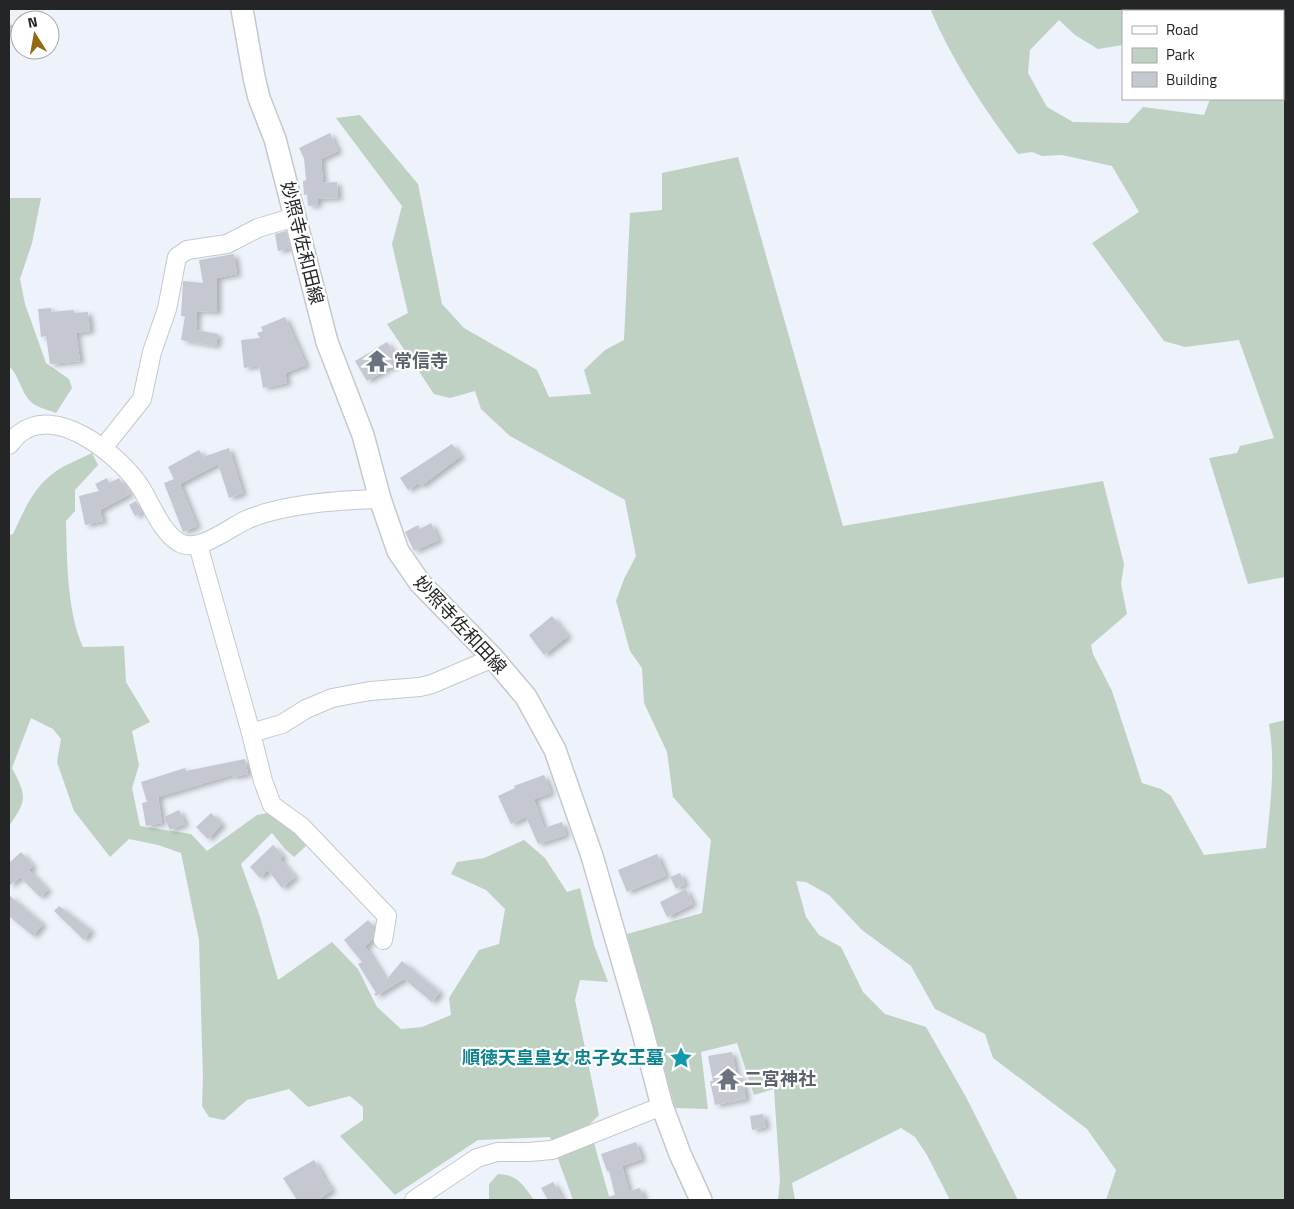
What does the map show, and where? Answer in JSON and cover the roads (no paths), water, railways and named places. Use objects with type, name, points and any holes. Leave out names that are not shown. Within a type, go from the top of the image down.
[{"type":"main road","name":"妙照寺佐和田線","points":[[242,9],[259,98],[275,140],[327,342],[362,435],[380,499],[398,551],[420,583],[493,658],[526,698],[555,750],[592,856],[642,1029],[662,1106],[680,1154],[701,1200]]},
{"type":"street","points":[[103,448],[142,399],[152,352],[167,309],[177,256],[187,250],[228,244],[258,228],[295,217]]},
{"type":"street","points":[[9,445],[18,434],[31,427],[46,425],[62,426],[79,432],[103,448],[124,467],[137,482],[169,536],[182,544],[198,545],[246,520],[273,510],[349,500],[380,499]]},
{"type":"street","points":[[198,545],[252,733],[263,781],[272,805],[300,826],[387,916],[383,940]]},
{"type":"street","points":[[252,733],[282,724],[306,709],[332,698],[370,691],[420,687],[432,684],[493,658]]},
{"type":"street","points":[[414,1200],[477,1158],[497,1152],[552,1150],[662,1106]]},
{"type":"place","name":"常信寺","points":[[377,361]]},
{"type":"place","name":"順徳天皇皇女 忠子女王墓","points":[[681,1058]]},
{"type":"place","name":"二宮神社","points":[[728,1079]]}]
